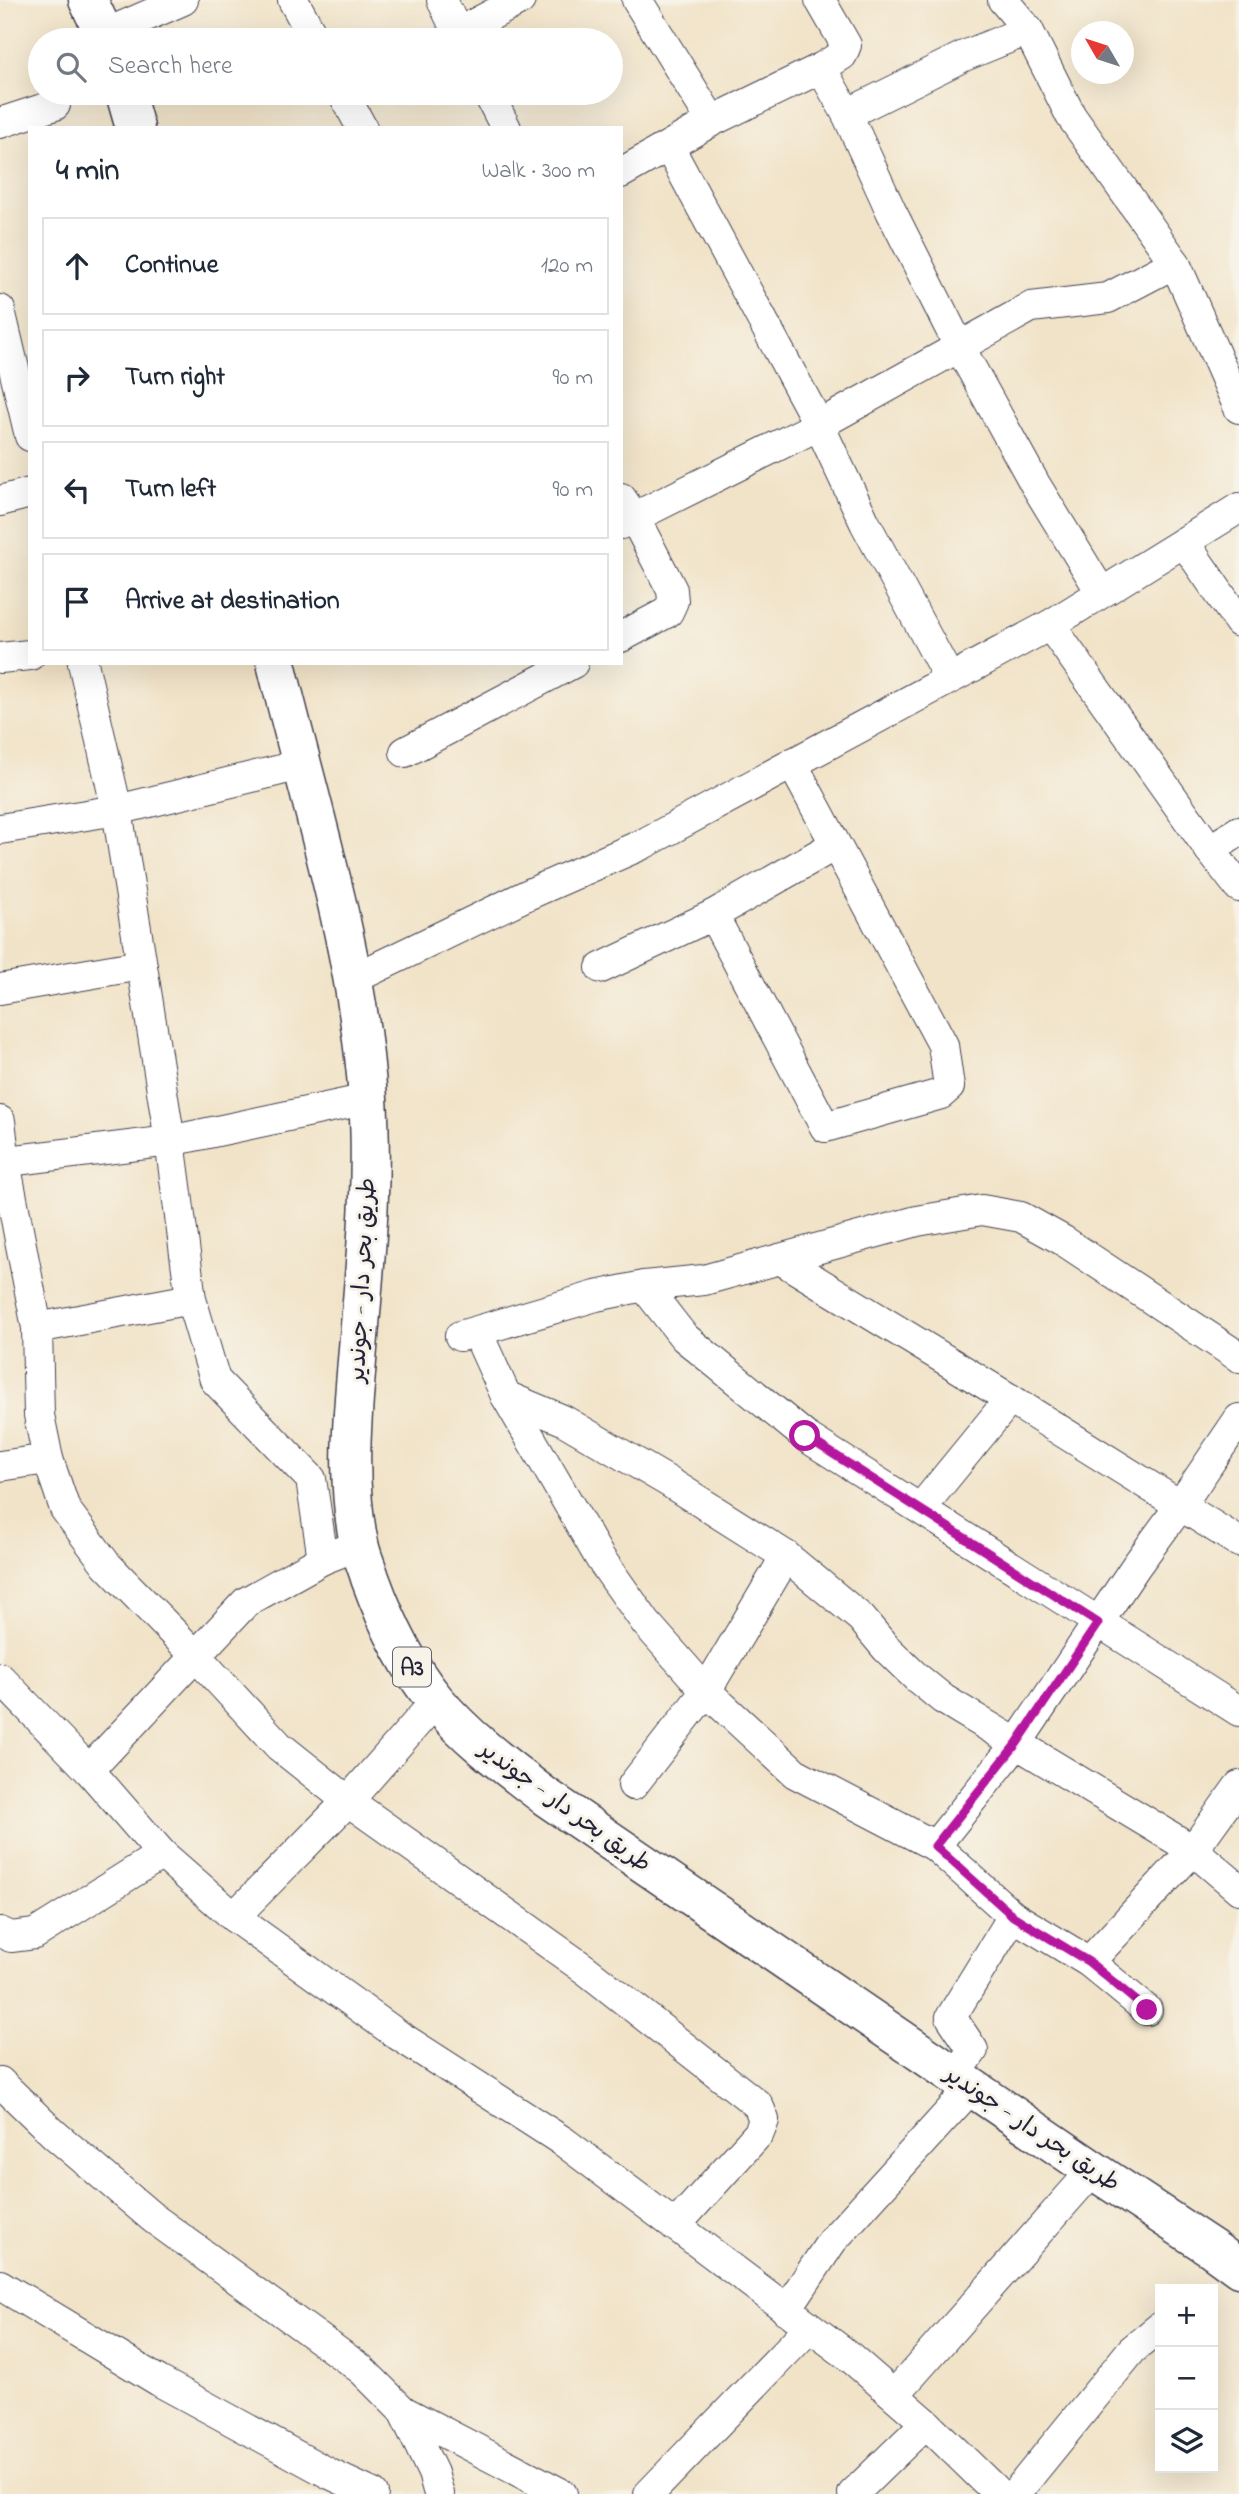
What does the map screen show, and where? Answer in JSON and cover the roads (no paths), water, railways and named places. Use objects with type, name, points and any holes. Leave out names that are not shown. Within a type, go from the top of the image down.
[{"type":"highway","points":[[88,0],[102,28]]},
{"type":"highway","points":[[128,105],[134,126]]},
{"type":"highway","name":"طريق بحر دار - جوندير","points":[[276,665],[353,979],[368,1099],[368,1215],[352,1419],[351,1481],[359,1545],[378,1599],[401,1651],[436,1701],[490,1755],[546,1797],[1239,2268]]},
{"type":"street","points":[[125,28],[183,0]]},
{"type":"street","points":[[293,0],[308,28]]},
{"type":"street","points":[[442,0],[455,28]]},
{"type":"street","points":[[474,28],[520,0]]},
{"type":"street","points":[[637,0],[712,121]]},
{"type":"street","points":[[623,172],[712,121],[842,55],[846,45],[820,0]]},
{"type":"street","points":[[1003,0],[1028,30],[1071,116],[1175,263],[1239,408]]},
{"type":"street","points":[[847,114],[964,56],[1028,30]]},
{"type":"street","points":[[821,68],[847,114],[891,211],[960,346],[1035,484],[1101,592]]},
{"type":"street","points":[[0,123],[55,105]]},
{"type":"street","points":[[350,105],[361,126]]},
{"type":"street","points":[[494,105],[505,126]]},
{"type":"street","points":[[669,147],[819,425],[865,523],[950,678]]},
{"type":"street","points":[[623,636],[668,612],[673,601],[672,590],[626,513],[819,425],[1031,307],[1108,298],[1175,263]]},
{"type":"street","points":[[2,328],[28,428]]},
{"type":"street","points":[[0,501],[28,494]]},
{"type":"street","points":[[353,979],[527,895],[643,844],[1050,625],[1239,508]]},
{"type":"street","points":[[1184,542],[1239,622]]},
{"type":"street","points":[[1050,625],[1239,887]]},
{"type":"street","points":[[0,658],[28,655]]},
{"type":"street","points":[[83,665],[117,810],[170,1141],[191,1299],[215,1380],[310,1479],[323,1559]]},
{"type":"street","points":[[405,752],[569,665]]},
{"type":"street","points":[[713,915],[825,1127],[941,1094],[948,1087],[943,1045],[792,763]]},
{"type":"street","points":[[0,829],[117,810],[301,765]]},
{"type":"street","points":[[1210,850],[1239,831]]},
{"type":"street","points":[[601,968],[713,915],[835,845]]},
{"type":"street","points":[[0,989],[141,965]]},
{"type":"street","points":[[2,1162],[170,1141],[368,1099]]},
{"type":"street","points":[[0,1121],[2,1162],[37,1328],[39,1415],[48,1459],[65,1508],[106,1564],[279,1746],[348,1801],[586,1970],[758,2105],[764,2120],[759,2133],[675,2226]]},
{"type":"street","points":[[1147,2010],[1089,1962],[1013,1916],[935,1846],[795,1773],[706,1691],[646,1623],[600,1558],[468,1334],[596,1296],[645,1286],[704,1280],[917,1221],[982,1210],[1021,1217],[1064,1241],[1239,1357]]},
{"type":"street","points":[[780,1259],[1239,1542]]},
{"type":"street","points":[[645,1286],[684,1338],[805,1436],[1239,1712]]},
{"type":"street","points":[[37,1328],[191,1299]]},
{"type":"street","points":[[506,1396],[563,1420],[669,1482],[786,1556],[861,1618],[886,1648],[943,1699],[1193,1850],[1238,1889]]},
{"type":"street","points":[[921,1508],[1010,1399]]},
{"type":"street","points":[[935,1846],[1017,1743],[1239,1419]]},
{"type":"street","points":[[0,1466],[48,1459]]},
{"type":"street","points":[[89,1769],[246,1602],[323,1559],[359,1545]]},
{"type":"street","points":[[634,1785],[706,1691],[786,1556]]},
{"type":"street","points":[[0,1678],[89,1769],[162,1854],[234,1917],[398,2035],[564,2142],[850,2357],[895,2394],[999,2494]]},
{"type":"street","points":[[234,1917],[348,1801],[436,1701]]},
{"type":"street","points":[[1089,1962],[1193,1850],[1239,1786]]},
{"type":"street","points":[[0,1932],[11,1937],[35,1934],[162,1854]]},
{"type":"street","points":[[786,2310],[832,2241],[963,2081],[973,2050],[951,2018],[1013,1916]]},
{"type":"street","points":[[0,2082],[54,2134],[153,2218],[330,2345],[361,2369],[403,2411],[562,2494]]},
{"type":"street","points":[[895,2394],[1093,2170]]},
{"type":"street","points":[[0,2285],[159,2381],[330,2474],[373,2494]]},
{"type":"street","points":[[649,2494],[809,2328]]},
{"type":"street","points":[[1016,2494],[1132,2350],[1155,2331]]},
{"type":"street","points":[[403,2411],[433,2473],[439,2494]]},
{"type":"street","points":[[853,2494],[926,2423]]}]
